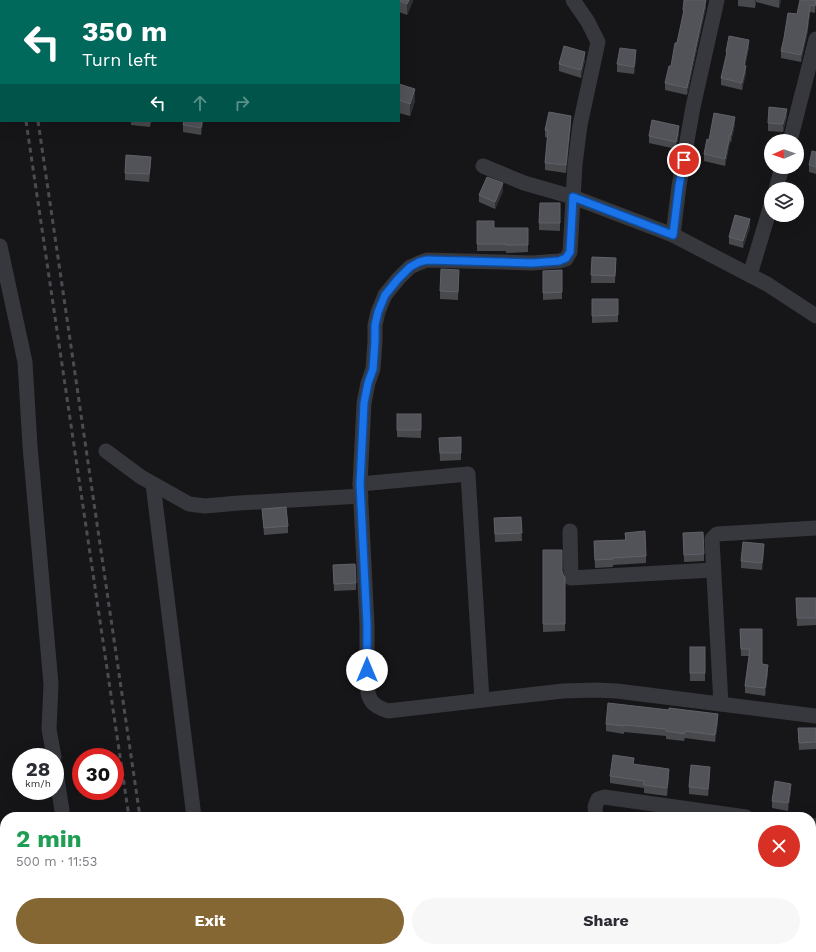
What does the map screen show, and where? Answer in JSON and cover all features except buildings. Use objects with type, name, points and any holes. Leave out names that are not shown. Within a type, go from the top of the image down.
[{"type":"street","points":[[573,0],[588,22],[598,42],[580,126],[575,164],[570,252],[566,258],[559,261],[532,263],[427,260],[419,262],[410,267],[398,279],[385,295],[378,312],[375,325],[373,369],[368,383],[364,403],[360,490],[367,625],[368,695],[373,703],[381,709],[388,711],[563,691],[617,691],[816,716]]},
{"type":"street","points":[[673,235],[679,186],[689,129],[717,0]]},
{"type":"street","points":[[792,134],[816,39]]},
{"type":"street","points":[[483,166],[524,183],[573,197],[673,235],[767,284],[816,316]]},
{"type":"street","points":[[750,275],[766,222]]},
{"type":"street","points":[[0,246],[25,362],[30,446],[51,684],[49,729],[52,748]]},
{"type":"street","points":[[106,451],[141,477],[189,504],[205,506],[360,490],[468,474],[482,700]]},
{"type":"street","points":[[153,484],[193,812]]},
{"type":"street","points":[[721,704],[712,539],[717,534],[816,528]]},
{"type":"street","points":[[570,531],[571,578],[714,570]]},
{"type":"street","points":[[596,812],[595,807],[598,799],[604,797],[689,812]]},
{"type":"street","points":[[60,800],[62,812]]},
{"type":"railway","points":[[26,122],[128,812]]},
{"type":"railway","points":[[38,122],[139,812]]},
{"type":"route","points":[[367,670],[367,625],[360,484],[364,403],[368,383],[373,369],[375,325],[378,312],[385,295],[410,267],[427,260],[532,263],[559,261],[566,258],[570,252],[573,197],[673,235],[684,160]]}]
